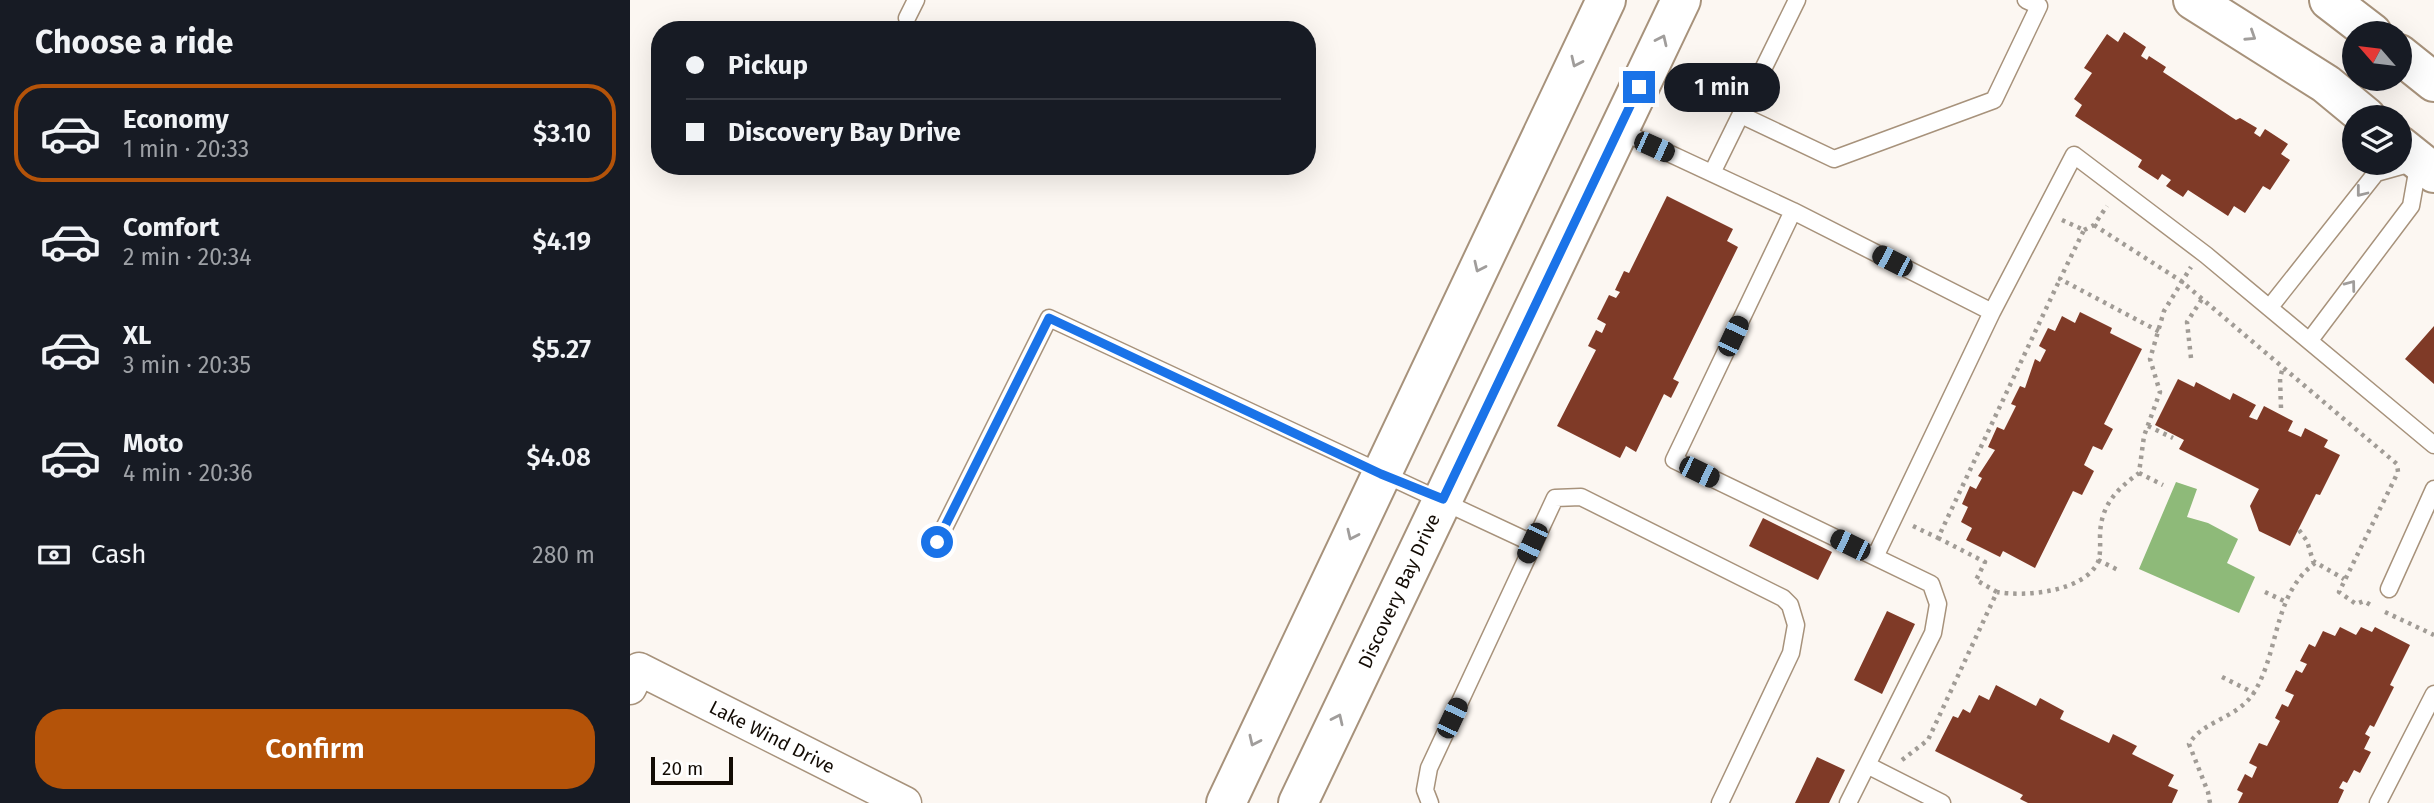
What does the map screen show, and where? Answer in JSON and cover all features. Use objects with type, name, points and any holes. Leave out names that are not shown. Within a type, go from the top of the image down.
[{"type":"street","points":[[1226,803],[1605,0]]},
{"type":"street","name":"Discovery Bay Drive","points":[[1298,803],[1681,0]]},
{"type":"street","points":[[2193,0],[2326,84],[2351,105]]},
{"type":"street","points":[[2329,0],[2356,21]]},
{"type":"street","points":[[2412,64],[2434,82]]},
{"type":"street","name":"Lake Wind Drive","points":[[635,679],[905,803]]},
{"type":"lane","points":[[907,18],[916,0]]},
{"type":"lane","points":[[1712,173],[1797,0]]},
{"type":"lane","points":[[1741,115],[1834,159],[1994,100],[2036,2]]},
{"type":"lane","points":[[1619,130],[1793,211],[1992,312]]},
{"type":"lane","points":[[2270,307],[2376,173],[2422,154]]},
{"type":"lane","points":[[2310,340],[2411,206],[2422,154]]},
{"type":"lane","points":[[1875,557],[1992,312],[2074,155],[2270,307],[2434,445]]},
{"type":"lane","points":[[1793,211],[1674,460],[1931,584],[1938,604],[1933,633],[1848,803]]},
{"type":"lane","points":[[937,542],[1049,318],[1381,474],[1443,499],[1532,543]]},
{"type":"lane","points":[[2389,589],[2434,489]]},
{"type":"lane","points":[[1430,803],[1425,790],[1429,768],[1532,543],[1555,498],[1581,497],[1790,605],[1796,625],[1791,653],[1720,803]]},
{"type":"lane","points":[[2378,803],[2434,694]]},
{"type":"lane","points":[[1867,765],[1942,803]]},
{"type":"path","points":[[1938,538],[2084,230],[2094,225],[2118,189]]},
{"type":"path","points":[[2044,212],[2084,230]]},
{"type":"path","points":[[2094,225],[2182,281],[2397,464],[2398,472],[2339,592],[2356,604],[2364,601],[2434,635]]},
{"type":"path","points":[[1894,517],[1985,562],[1976,580],[1997,592],[2028,593],[2073,583],[2091,572],[2098,560],[2104,509],[2109,499],[2139,473],[2148,425],[2160,392],[2150,359],[2164,311],[2199,250]]},
{"type":"path","points":[[2060,279],[2160,332]]},
{"type":"path","points":[[2191,358],[2188,322],[2202,299]]},
{"type":"path","points":[[2281,408],[2280,377],[2283,367]]},
{"type":"path","points":[[2148,425],[2173,438]]},
{"type":"path","points":[[2139,473],[2163,485]]},
{"type":"path","points":[[2299,530],[2307,541],[2315,563],[2344,579]]},
{"type":"path","points":[[2098,560],[2120,571]]},
{"type":"path","points":[[2210,802],[2189,744],[2199,731],[2240,709],[2254,693],[2274,648],[2284,601],[2298,579],[2315,563]]},
{"type":"path","points":[[1886,774],[1928,740],[1997,592]]},
{"type":"path","points":[[2265,592],[2284,601]]},
{"type":"path","points":[[2222,677],[2254,693]]},
{"type":"shaded area","points":[[2176,482],[2197,489],[2187,517],[2208,523],[2238,539],[2227,563],[2255,577],[2239,613],[2139,569]]},
{"type":"building","points":[[2124,32],[2146,47],[2141,56],[2147,60],[2149,56],[2166,67],[2163,72],[2236,120],[2240,118],[2257,128],[2254,133],[2260,137],[2265,129],[2288,144],[2281,154],[2290,160],[2270,190],[2263,186],[2245,213],[2234,206],[2228,216],[2188,190],[2183,197],[2166,186],[2171,180],[2162,174],[2158,180],[2138,167],[2142,160],[2075,116],[2082,105],[2074,99],[2092,73],[2084,68],[2107,34],[2118,42]]},
{"type":"building","points":[[1667,196],[1733,229],[1727,241],[1738,247],[1673,379],[1679,382],[1671,398],[1664,394],[1636,452],[1626,446],[1620,458],[1557,426],[1596,350],[1588,346],[1596,330],[1602,333],[1606,324],[1597,319],[1609,295],[1616,298],[1620,292],[1615,290],[1624,271],[1629,273]]},
{"type":"building","points":[[2080,312],[2112,328],[2110,333],[2142,349],[2104,424],[2113,429],[2102,450],[2093,446],[2084,465],[2094,471],[2082,495],[2073,491],[2035,568],[2003,551],[2000,557],[1966,540],[1972,528],[1961,522],[1968,507],[1962,504],[1970,486],[1976,489],[1982,478],[1978,476],[1995,450],[1988,447],[1997,427],[2004,430],[2016,406],[2011,404],[2020,386],[2025,388],[2035,359],[2040,362],[2046,350],[2039,346],[2048,328],[2055,331],[2062,316],[2075,323]]},
{"type":"building","points":[[2434,326],[2434,384],[2405,359]]},
{"type":"building","points":[[2178,379],[2194,387],[2196,382],[2230,400],[2233,393],[2256,405],[2249,417],[2257,420],[2264,406],[2293,421],[2288,431],[2301,437],[2305,428],[2328,440],[2324,447],[2340,455],[2320,495],[2316,494],[2290,546],[2259,531],[2250,506],[2259,489],[2179,449],[2184,440],[2155,425]]},
{"type":"building","points":[[1763,518],[1832,552],[1818,580],[1749,546]]},
{"type":"building","points":[[1887,611],[1915,624],[1882,694],[1854,680]]},
{"type":"building","points":[[2340,627],[2356,635],[2361,627],[2372,632],[2375,627],[2410,645],[2390,685],[2394,687],[2374,727],[2370,725],[2365,734],[2370,737],[2364,749],[2371,752],[2360,773],[2354,770],[2347,783],[2343,781],[2339,788],[2344,790],[2338,803],[2238,803],[2243,793],[2237,790],[2245,774],[2252,778],[2257,767],[2249,763],[2259,743],[2267,746],[2280,721],[2275,718],[2282,704],[2288,707],[2294,695],[2285,691],[2296,670],[2302,673],[2307,664],[2300,661],[2309,644],[2315,647],[2323,631],[2335,636]]},
{"type":"building","points":[[1996,685],[2036,706],[2040,698],[2064,711],[2060,719],[2109,743],[2113,734],[2137,746],[2132,754],[2174,775],[2168,786],[2178,790],[2172,803],[2028,803],[2020,799],[2023,795],[1935,751],[1953,716],[1958,718],[1963,709],[1970,713],[1979,695],[1989,700]]},
{"type":"building","points":[[1817,757],[1845,770],[1829,803],[1795,803]]},
{"type":"route","points":[[937,542],[1049,318],[1381,474],[1443,499],[1639,87]]}]
